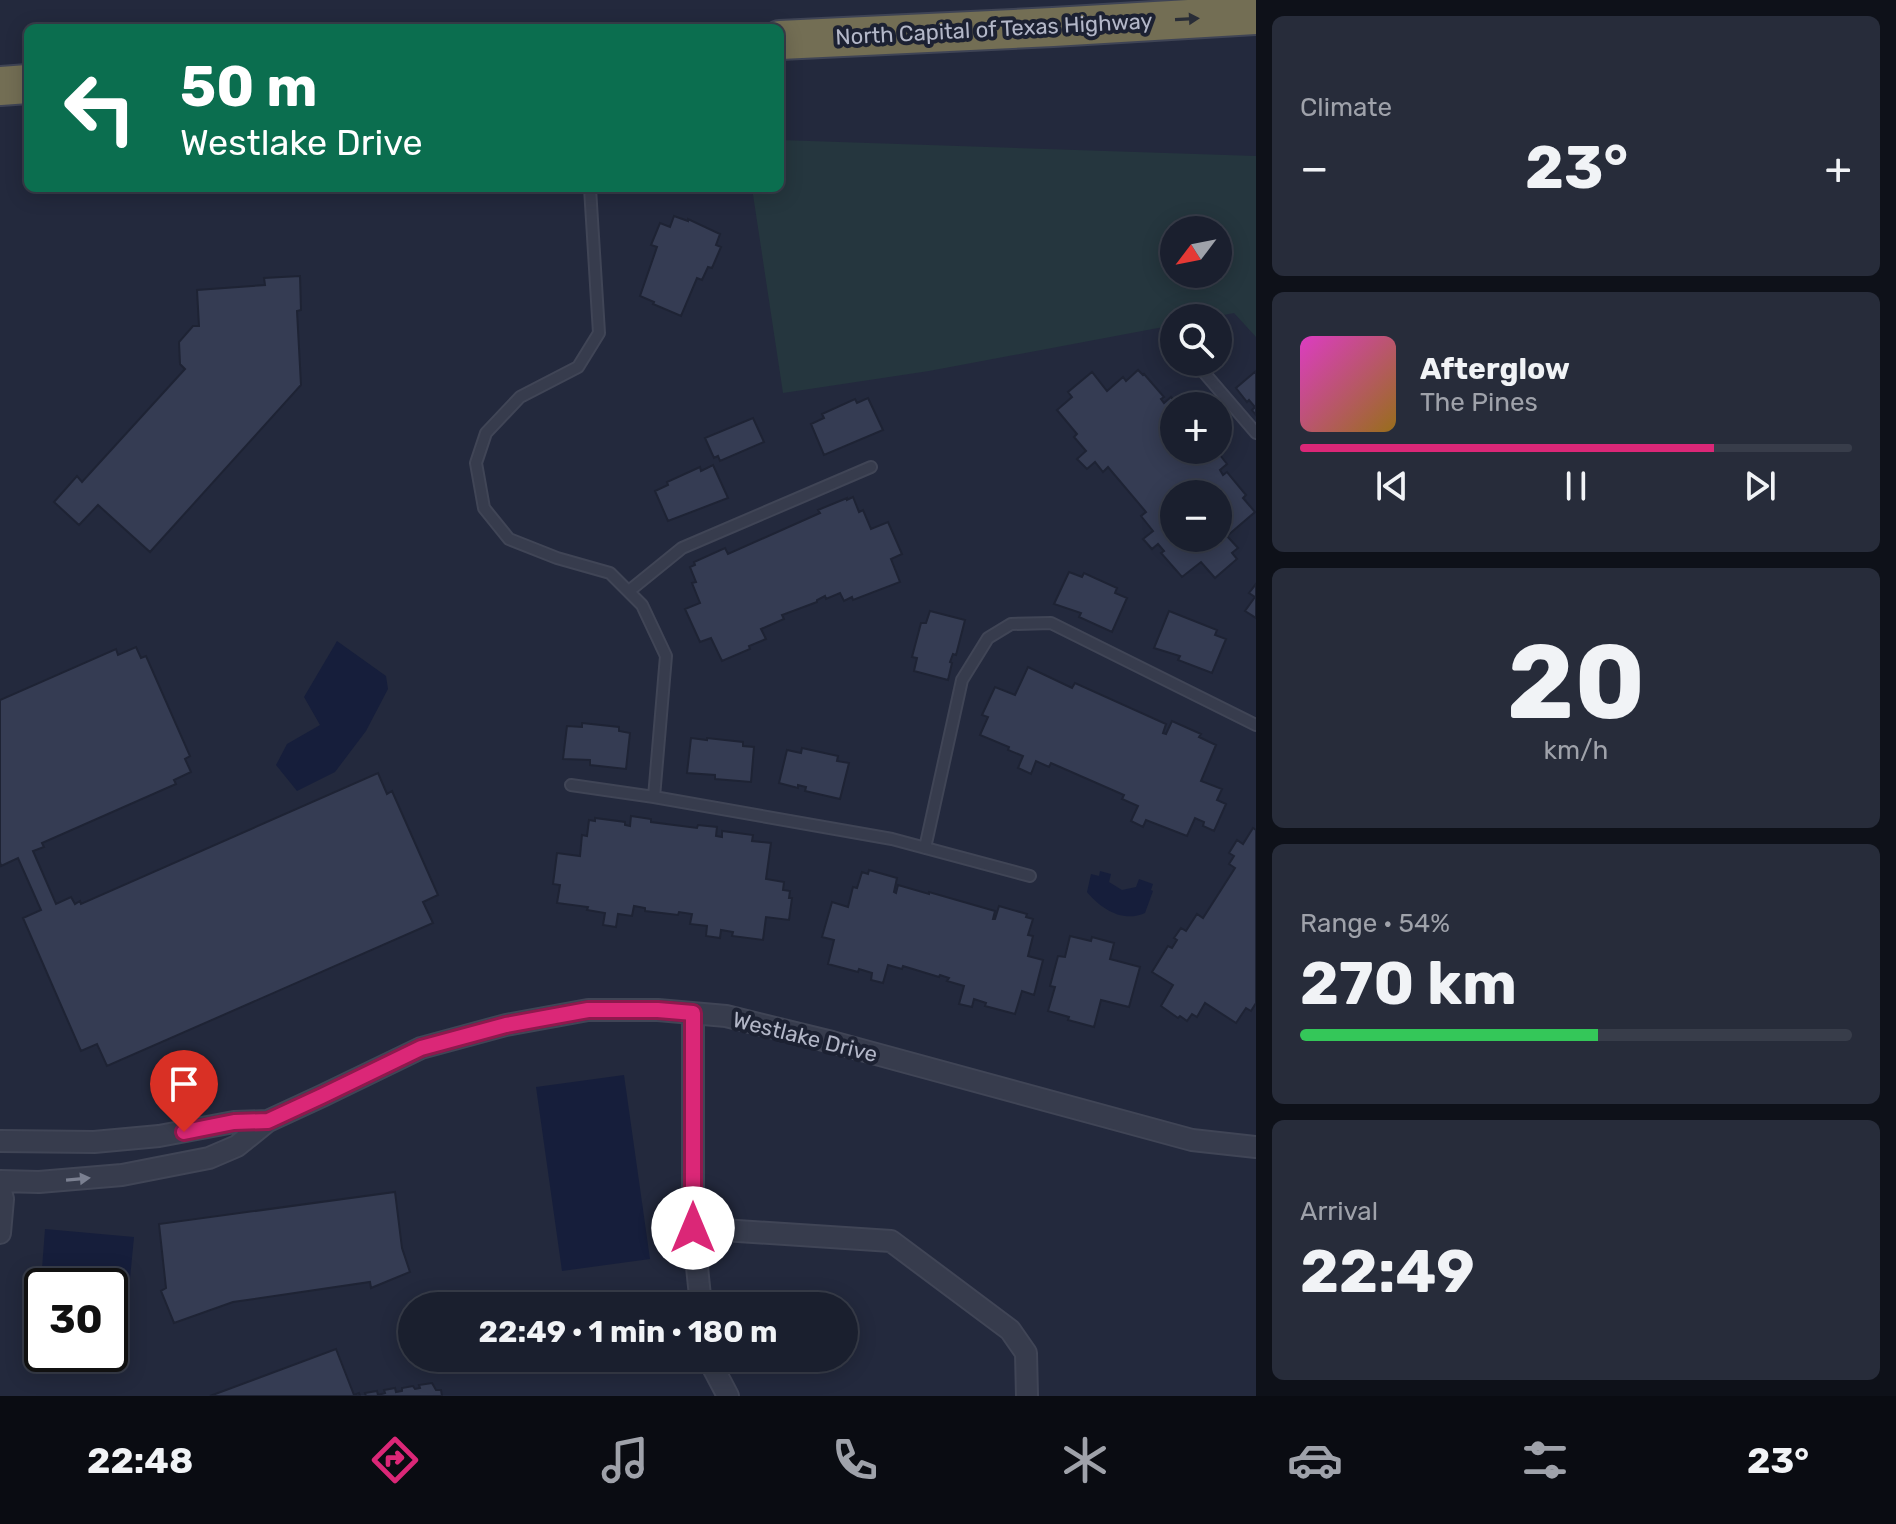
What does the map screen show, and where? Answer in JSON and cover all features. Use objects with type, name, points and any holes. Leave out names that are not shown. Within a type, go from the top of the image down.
[{"type":"highway","name":"North Capital of Texas Highway","points":[[784,40],[1256,15]]},
{"type":"highway","points":[[0,86],[24,84]]},
{"type":"street","name":"Westlake Drive","points":[[0,1181],[39,1182],[122,1175],[209,1158],[237,1146],[268,1121],[421,1048],[506,1025],[588,1010],[658,1010],[726,1016],[1192,1140],[1256,1147]]},
{"type":"street","points":[[693,1013],[693,1228],[700,1292]]},
{"type":"street","name":"Westlake Drive","points":[[0,1141],[107,1141],[159,1136],[234,1122],[268,1121]]},
{"type":"street","points":[[0,1188],[3,1199],[0,1233]]},
{"type":"street","points":[[693,1228],[891,1241],[1010,1330],[1026,1353],[1027,1396]]},
{"type":"street","points":[[715,1372],[728,1396]]},
{"type":"lane","points":[[590,192],[599,333],[578,367],[520,397],[486,433],[476,463],[484,508],[509,539],[557,558],[610,573],[642,605],[666,656],[654,797]]},
{"type":"lane","points":[[1207,376],[1256,433]]},
{"type":"lane","points":[[629,591],[682,548],[871,467]]},
{"type":"lane","points":[[925,848],[962,680],[988,638],[1011,624],[1051,623],[1256,725]]},
{"type":"lane","points":[[571,785],[892,839],[1030,876]]},
{"type":"shaded area","points":[[784,140],[1256,156],[1256,337],[1232,313],[1232,304],[1160,304],[1160,328],[929,371],[783,393],[753,192],[784,192]]},
{"type":"water","points":[[337,641],[386,676],[388,689],[366,731],[335,772],[297,791],[276,765],[287,744],[320,725],[304,697]]},
{"type":"water","points":[[1100,871],[1111,874],[1109,882],[1122,890],[1136,887],[1139,879],[1153,884],[1145,913],[1129,916],[1113,913],[1093,898],[1087,892],[1091,874],[1099,876]]},
{"type":"water","points":[[624,1075],[650,1259],[562,1271],[536,1087]]},
{"type":"water","points":[[45,1229],[134,1237],[129,1289],[128,1268],[42,1268]]},
{"type":"building","points":[[674,216],[720,234],[716,245],[721,247],[712,268],[708,267],[702,280],[697,278],[681,316],[640,296],[657,247],[651,245],[660,223],[670,227]]},
{"type":"building","points":[[300,276],[301,310],[297,311],[301,385],[150,552],[98,505],[79,525],[54,502],[77,476],[82,482],[185,369],[180,364],[179,342],[193,326],[199,326],[197,290],[265,285],[264,278]]},
{"type":"building","points":[[1138,370],[1160,392],[1160,464],[1227,464],[1220,470],[1223,475],[1227,472],[1255,512],[1232,532],[1232,480],[1160,480],[1160,546],[1158,544],[1152,549],[1143,539],[1153,531],[1141,516],[1146,512],[1108,467],[1103,472],[1095,462],[1087,469],[1077,459],[1086,451],[1074,437],[1077,434],[1057,410],[1072,397],[1068,392],[1092,372],[1107,391],[1123,377],[1126,381]]},
{"type":"building","points":[[1256,371],[1256,415],[1252,410],[1255,407],[1236,388]]},
{"type":"building","points":[[868,398],[883,430],[824,455],[811,424],[824,418],[822,414],[855,399],[857,403]]},
{"type":"building","points":[[753,418],[764,442],[720,461],[718,456],[714,458],[705,438]]},
{"type":"building","points":[[713,465],[728,498],[668,521],[655,491],[700,467],[701,471]]},
{"type":"building","points":[[853,497],[871,529],[888,522],[902,554],[891,559],[900,582],[853,600],[852,597],[844,601],[840,593],[826,599],[825,596],[782,615],[784,619],[761,629],[766,639],[722,661],[711,638],[700,642],[685,609],[700,603],[692,583],[696,582],[690,567],[695,565],[694,562],[725,548],[728,554],[820,513],[818,510]]},
{"type":"building","points":[[1232,541],[1238,548],[1232,553],[1237,559],[1215,578],[1201,562],[1182,577],[1161,553],[1232,552]]},
{"type":"building","points":[[1069,572],[1082,577],[1084,573],[1117,588],[1115,593],[1127,598],[1112,632],[1079,617],[1081,613],[1054,604]]},
{"type":"building","points":[[1256,584],[1256,618],[1245,611],[1255,597],[1249,593]]},
{"type":"building","points":[[930,611],[965,620],[956,655],[953,654],[950,662],[948,680],[914,671],[917,658],[912,657],[921,623],[926,623]]},
{"type":"building","points":[[1169,611],[1217,630],[1215,635],[1226,639],[1212,673],[1178,660],[1180,656],[1154,648]]},
{"type":"building","points":[[136,647],[141,658],[146,656],[190,756],[185,759],[191,772],[174,780],[176,784],[42,843],[44,847],[33,851],[56,904],[71,897],[75,904],[80,901],[81,904],[378,773],[387,794],[392,791],[438,895],[423,902],[433,923],[107,1066],[97,1044],[81,1051],[23,918],[41,910],[18,858],[1,866],[0,700],[116,649],[118,655]]},
{"type":"building","points":[[1028,667],[1072,688],[1075,683],[1166,724],[1163,733],[1166,734],[1172,721],[1201,734],[1199,737],[1216,745],[1201,781],[1222,789],[1217,800],[1226,804],[1214,831],[1195,818],[1187,836],[1146,820],[1143,827],[1131,821],[1138,806],[1122,799],[1124,795],[1051,763],[1049,767],[1036,761],[1031,774],[1018,768],[1023,756],[980,735],[988,717],[982,715],[995,687],[1015,695]]},
{"type":"building","points":[[582,723],[619,727],[619,731],[630,733],[626,769],[590,765],[590,760],[563,759],[567,726],[582,727]]},
{"type":"building","points":[[691,738],[743,742],[743,746],[754,747],[751,782],[687,773]]},
{"type":"building","points":[[802,748],[838,756],[837,761],[849,763],[840,799],[805,791],[806,787],[779,783],[787,750],[801,753]]},
{"type":"building","points":[[631,816],[697,828],[698,825],[717,827],[716,836],[722,837],[722,831],[753,835],[752,841],[771,843],[766,879],[784,882],[783,890],[790,891],[789,920],[766,917],[763,940],[732,936],[733,932],[721,930],[720,938],[706,936],[707,926],[690,924],[692,914],[645,911],[645,908],[634,906],[632,916],[618,914],[616,927],[603,925],[605,913],[587,910],[588,907],[557,903],[560,885],[553,884],[557,853],[580,856],[582,835],[587,836],[589,820],[625,822],[630,826]]},
{"type":"building","points":[[1253,828],[1256,830],[1256,1003],[1251,1011],[1246,1008],[1236,1023],[1205,1003],[1197,1017],[1192,1014],[1187,1021],[1180,1016],[1178,1018],[1161,1006],[1173,985],[1152,972],[1168,946],[1172,948],[1181,928],[1186,931],[1197,914],[1203,918],[1235,868],[1229,864],[1234,856],[1229,853],[1237,840],[1243,844]]},
{"type":"building","points":[[869,870],[897,878],[896,893],[898,885],[929,892],[995,911],[993,919],[999,906],[1027,914],[1026,917],[1033,919],[1028,935],[1033,936],[1028,956],[1043,960],[1034,995],[1022,991],[1015,1014],[985,1006],[986,1003],[974,999],[972,1007],[959,1004],[964,986],[947,981],[949,978],[940,975],[888,965],[883,983],[871,980],[872,973],[828,964],[834,940],[822,937],[832,902],[848,907],[853,887],[857,888],[862,872],[868,874]]},
{"type":"building","points":[[1070,936],[1091,941],[1092,937],[1114,943],[1110,959],[1140,967],[1129,1007],[1101,1000],[1094,1027],[1048,1011],[1055,987],[1050,986],[1058,956],[1065,957]]},
{"type":"building","points":[[395,1192],[402,1248],[410,1272],[371,1288],[370,1282],[233,1302],[174,1323],[161,1291],[166,1288],[159,1224]]},
{"type":"building","points":[[336,1349],[354,1395],[359,1393],[360,1396],[210,1396]]},
{"type":"building","points":[[432,1383],[436,1390],[441,1390],[442,1396],[366,1396],[365,1393],[377,1391],[378,1395],[385,1393],[384,1390],[395,1388],[396,1392],[402,1391],[402,1388],[413,1386],[415,1389],[420,1388],[419,1385]]},
{"type":"route","points":[[184,1132],[234,1122],[268,1121],[421,1048],[506,1025],[588,1010],[693,1013],[693,1228]]}]
